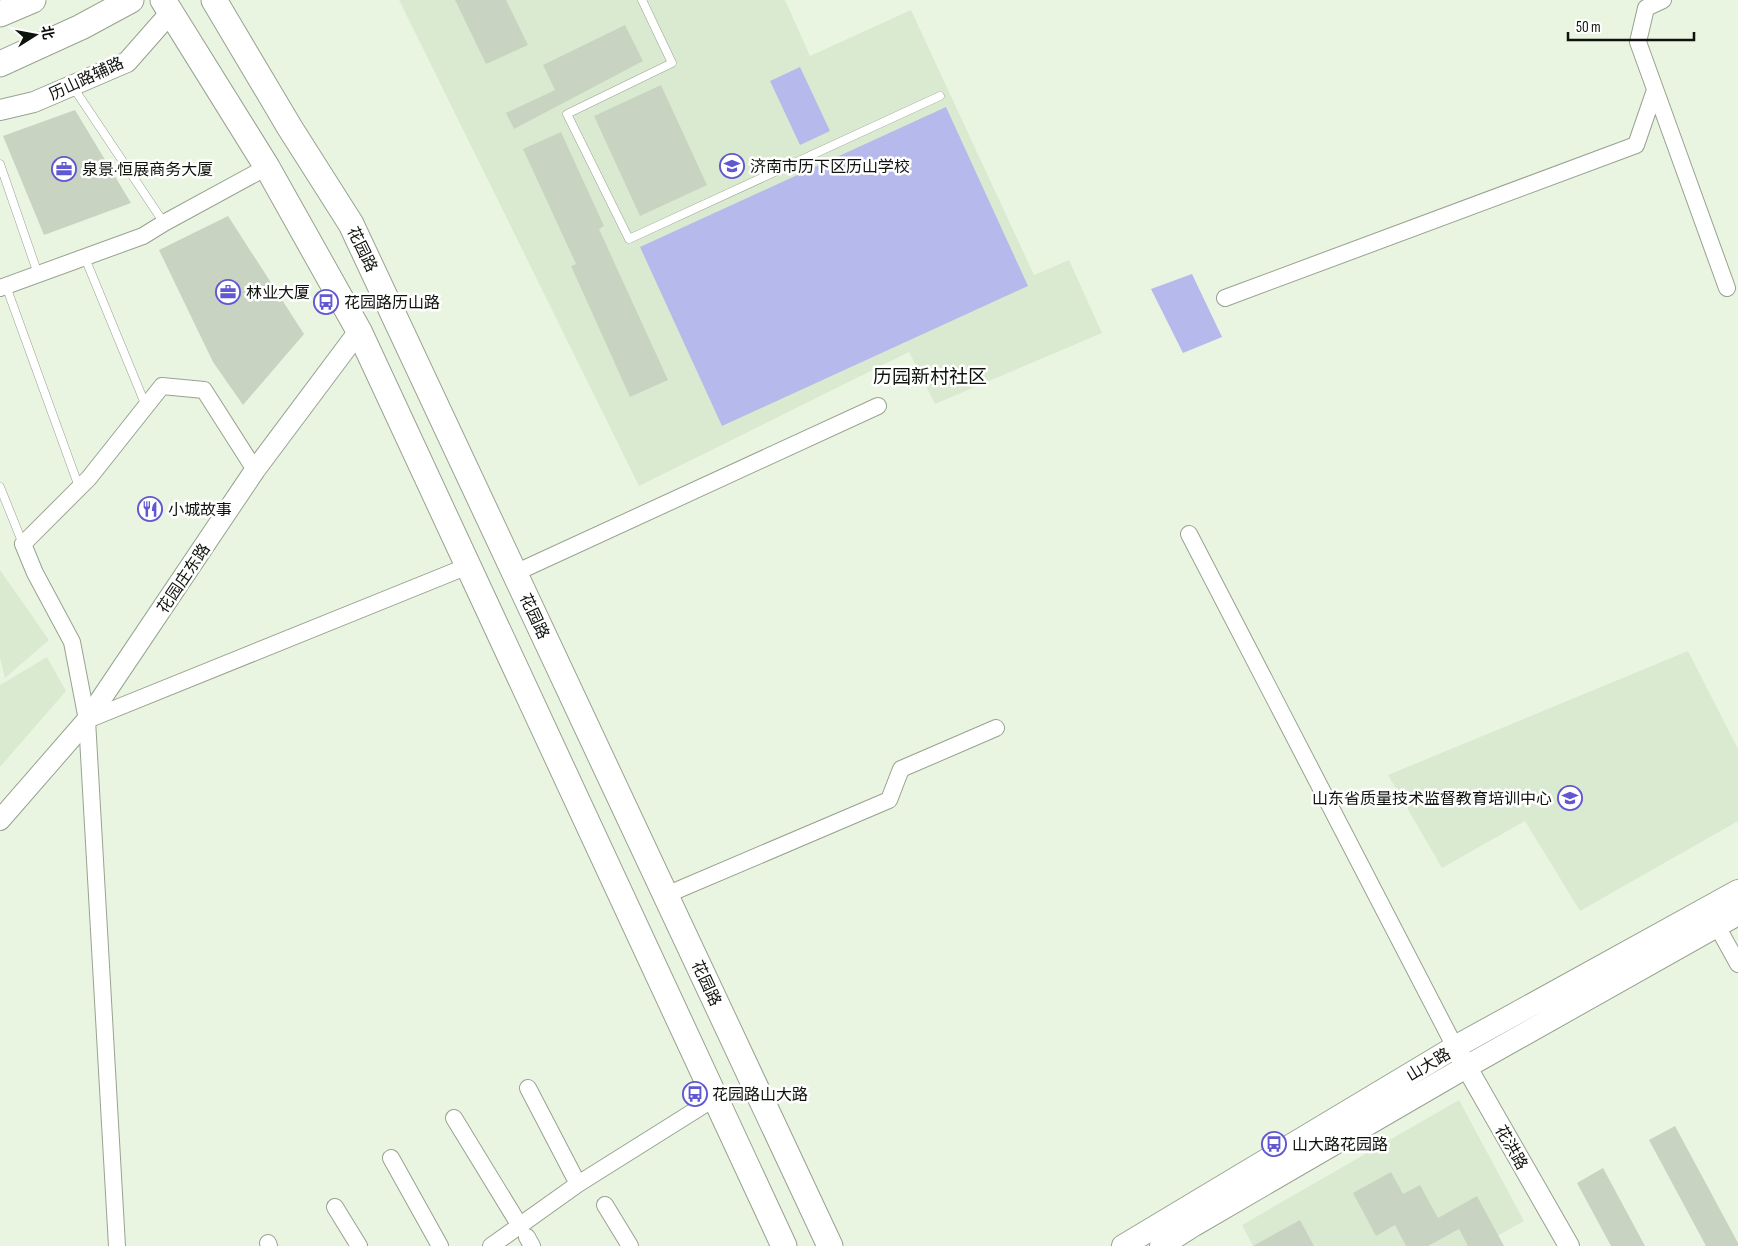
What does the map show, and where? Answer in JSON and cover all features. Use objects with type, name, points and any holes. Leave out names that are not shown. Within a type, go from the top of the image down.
[{"type":"main road","points":[[0,14],[32,0]]},
{"type":"main road","points":[[0,64],[81,27],[130,0]]},
{"type":"main road","name":"花园路","points":[[214,0],[290,128],[351,224],[830,1246]]},
{"type":"main road","points":[[170,4],[267,167],[359,331],[715,1098],[778,1244]]},
{"type":"main road","name":"山大路","points":[[1123,1246],[1455,1048],[1738,891]]},
{"type":"main road","name":"山大路","points":[[1161,1246],[1466,1067],[1738,914]]},
{"type":"street","points":[[1663,0],[1646,8],[1638,42],[1727,288]]},
{"type":"street","name":"历山路辅路","points":[[0,110],[34,102],[126,62],[170,4]]},
{"type":"street","points":[[1225,298],[1636,144],[1655,90]]},
{"type":"street","points":[[3,288],[143,236],[267,167]]},
{"type":"street","name":"花园庄东路","points":[[0,820],[87,720],[255,470],[359,331]]},
{"type":"street","points":[[116,1246],[87,720],[72,642],[34,573],[23,544],[89,478],[162,386],[204,390],[255,470]]},
{"type":"street","points":[[515,573],[878,406]]},
{"type":"street","points":[[1189,534],[1455,1048]]},
{"type":"street","points":[[87,720],[468,566]]},
{"type":"street","points":[[666,895],[889,800],[901,769],[996,728]]},
{"type":"street","points":[[1717,926],[1738,964]]},
{"type":"street","name":"花洪路","points":[[1455,1048],[1569,1246]]},
{"type":"street","points":[[528,1088],[578,1184]]},
{"type":"street","points":[[491,1246],[527,1236],[578,1184],[715,1098]]},
{"type":"street","points":[[454,1118],[527,1236]]},
{"type":"street","points":[[391,1158],[440,1246]]},
{"type":"street","points":[[605,1205],[630,1246]]},
{"type":"street","points":[[335,1207],[359,1246]]},
{"type":"street","name":"山大路","points":[[1175,1246],[1194,1225]]},
{"type":"lane","points":[[642,0],[672,63],[567,114],[629,239],[940,96]]},
{"type":"lane","points":[[72,86],[164,223]]},
{"type":"lane","points":[[0,164],[38,274]]},
{"type":"lane","points":[[85,258],[146,406]]},
{"type":"lane","points":[[3,288],[79,487]]},
{"type":"lane","points":[[0,487],[23,544]]},
{"type":"shaded area","name":"济南市历下区历山学校","points":[[399,0],[785,0],[810,56],[911,10],[1034,275],[1069,260],[1102,333],[935,404],[909,352],[639,486]]},
{"type":"shaded area","points":[[800,67],[830,131],[800,145],[770,81]]},
{"type":"shaded area","points":[[946,107],[1028,286],[722,426],[640,247]]},
{"type":"shaded area","points":[[1192,274],[1222,337],[1183,353],[1151,289]]},
{"type":"shaded area","points":[[0,570],[49,640],[5,678],[0,658]]},
{"type":"shaded area","name":"山东省质量技术监督教育培训中心","points":[[1688,651],[1738,749],[1738,821],[1580,911],[1525,821],[1442,868],[1388,775]]},
{"type":"shaded area","points":[[47,657],[66,691],[0,767],[0,685]]},
{"type":"shaded area","points":[[1459,1100],[1524,1221],[1479,1246],[1253,1246],[1242,1225]]},
{"type":"building","points":[[455,0],[506,0],[528,45],[486,64]]},
{"type":"building","points":[[625,25],[643,61],[514,129],[506,113],[555,90],[543,65]]},
{"type":"building","points":[[661,85],[707,185],[640,216],[594,116]]},
{"type":"building","name":"泉景·恒展商务大厦","points":[[75,110],[131,203],[44,235],[3,136]]},
{"type":"building","points":[[561,132],[604,226],[599,229],[668,380],[630,397],[571,266],[576,264],[523,149]]},
{"type":"building","name":"林业大厦","points":[[228,216],[304,334],[243,405],[213,362],[159,250]]},
{"type":"building","points":[[1675,1126],[1738,1246],[1706,1246],[1649,1140]]},
{"type":"building","points":[[1603,1168],[1645,1246],[1611,1246],[1577,1183]]},
{"type":"building","points":[[1391,1172],[1403,1194],[1420,1185],[1438,1218],[1477,1196],[1504,1246],[1468,1246],[1459,1229],[1428,1246],[1406,1246],[1395,1225],[1376,1236],[1353,1193]]},
{"type":"building","points":[[1300,1220],[1314,1246],[1253,1246]]},
{"type":"place","name":"济南市历下区历山学校","points":[[732,166]]},
{"type":"place","name":"泉景·恒展商务大厦","points":[[64,169]]},
{"type":"place","name":"林业大厦","points":[[228,292]]},
{"type":"place","name":"花园路历山路","points":[[326,302]]},
{"type":"place","name":"小城故事","points":[[150,509]]},
{"type":"place","name":"山东省质量技术监督教育培训中心","points":[[1570,798]]},
{"type":"place","name":"花园路山大路","points":[[695,1094]]},
{"type":"place","name":"山大路花园路","points":[[1274,1144]]},
{"type":"district","name":"历园新村社区","points":[[930,376]]}]
